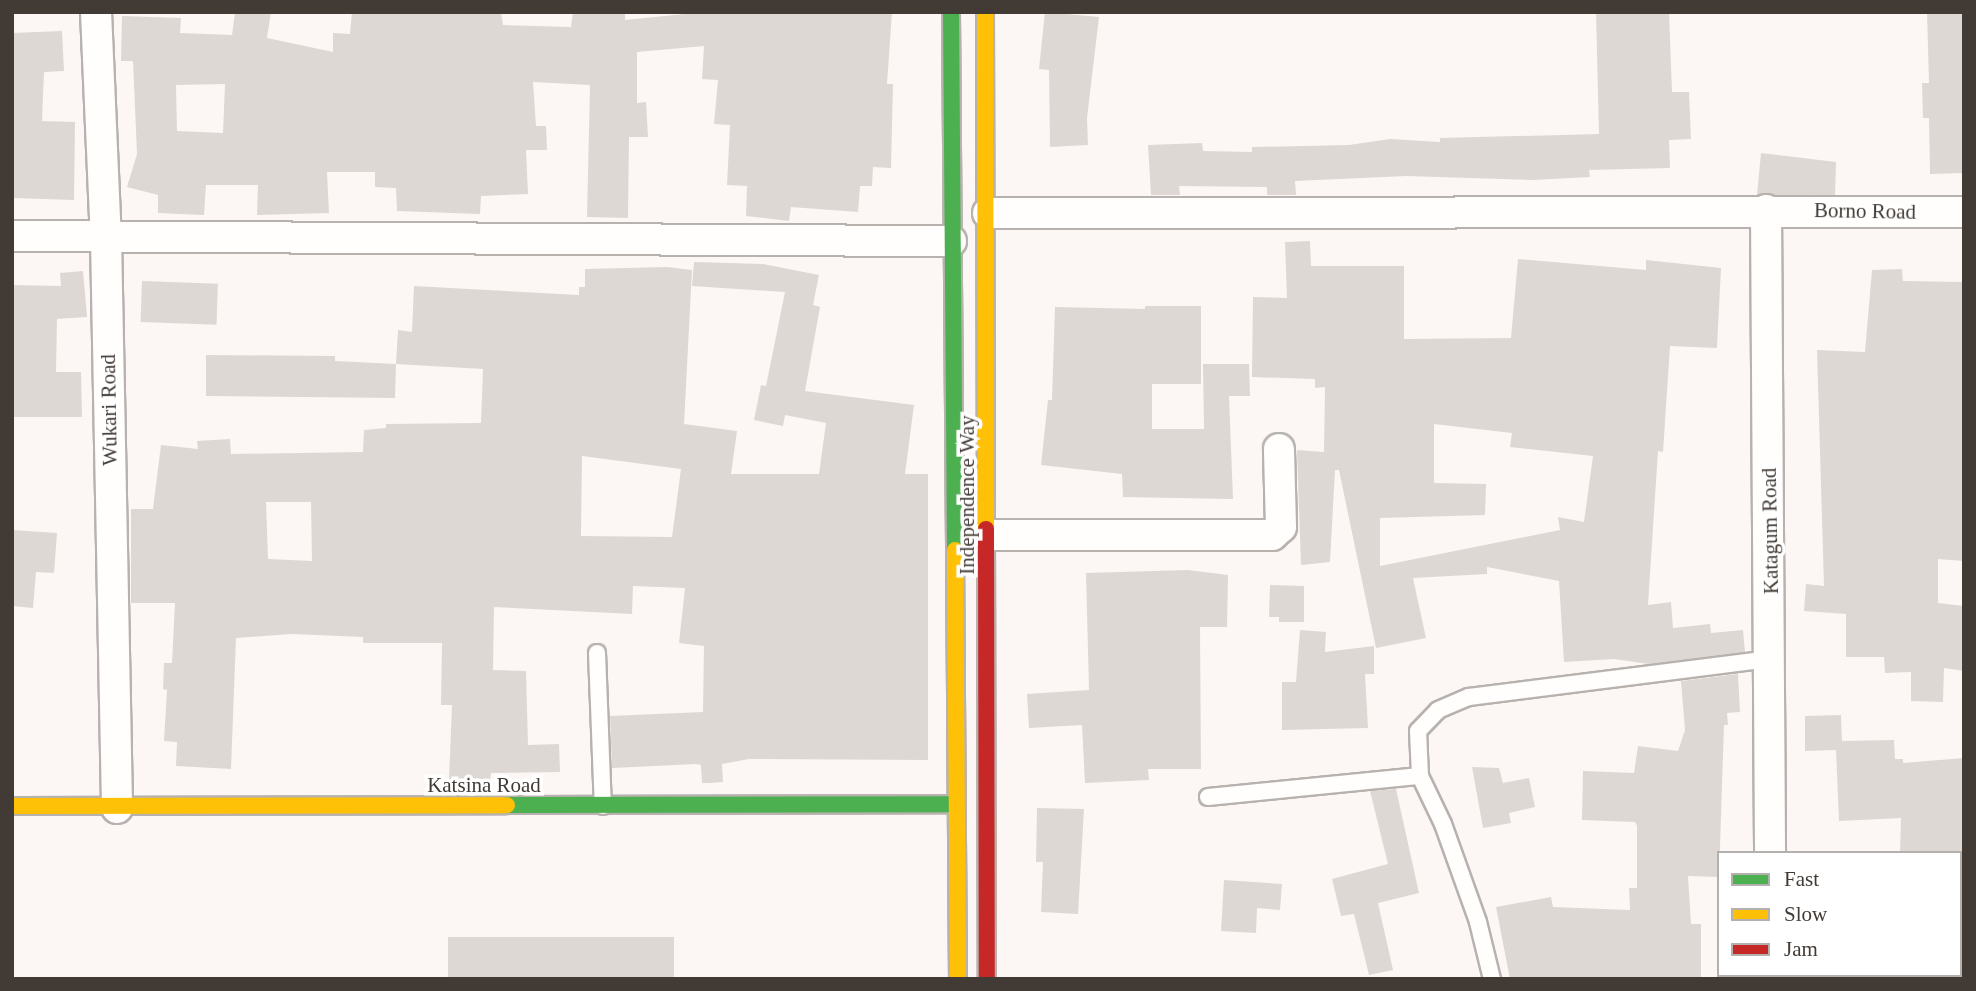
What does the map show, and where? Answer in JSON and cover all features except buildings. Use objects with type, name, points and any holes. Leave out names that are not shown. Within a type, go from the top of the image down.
[{"type":"main road","name":"Independence Way","points":[[951,12],[958,979]]},
{"type":"main road","name":"Independence Way","points":[[985,12],[988,213],[987,979]]},
{"type":"main road","name":"Katsina Road","points":[[12,806],[117,808],[956,804]]},
{"type":"street","name":"Wukari Road","points":[[96,12],[106,238],[117,808]]},
{"type":"street","name":"Borno Road","points":[[988,213],[1766,210],[1964,212]]},
{"type":"street","name":"Katagum Road","points":[[1766,210],[1771,659],[1770,851]]},
{"type":"street","points":[[12,236],[951,241]]},
{"type":"street","points":[[988,535],[1272,535],[1281,527],[1279,449]]},
{"type":"lane","points":[[597,653],[603,806]]},
{"type":"lane","points":[[1492,979],[1478,922],[1443,824],[1420,776],[1418,731],[1438,710],[1469,697],[1771,659]]},
{"type":"lane","points":[[1208,797],[1420,776]]},
{"type":"traffic: fast","points":[[951,12],[955,550]]},
{"type":"traffic: fast","points":[[507,805],[955,804]]},
{"type":"traffic: slow","points":[[985,12],[986,529]]},
{"type":"traffic: slow","points":[[955,550],[958,979]]},
{"type":"traffic: slow","points":[[12,806],[507,805]]},
{"type":"traffic: jam","points":[[986,529],[987,979]]}]
